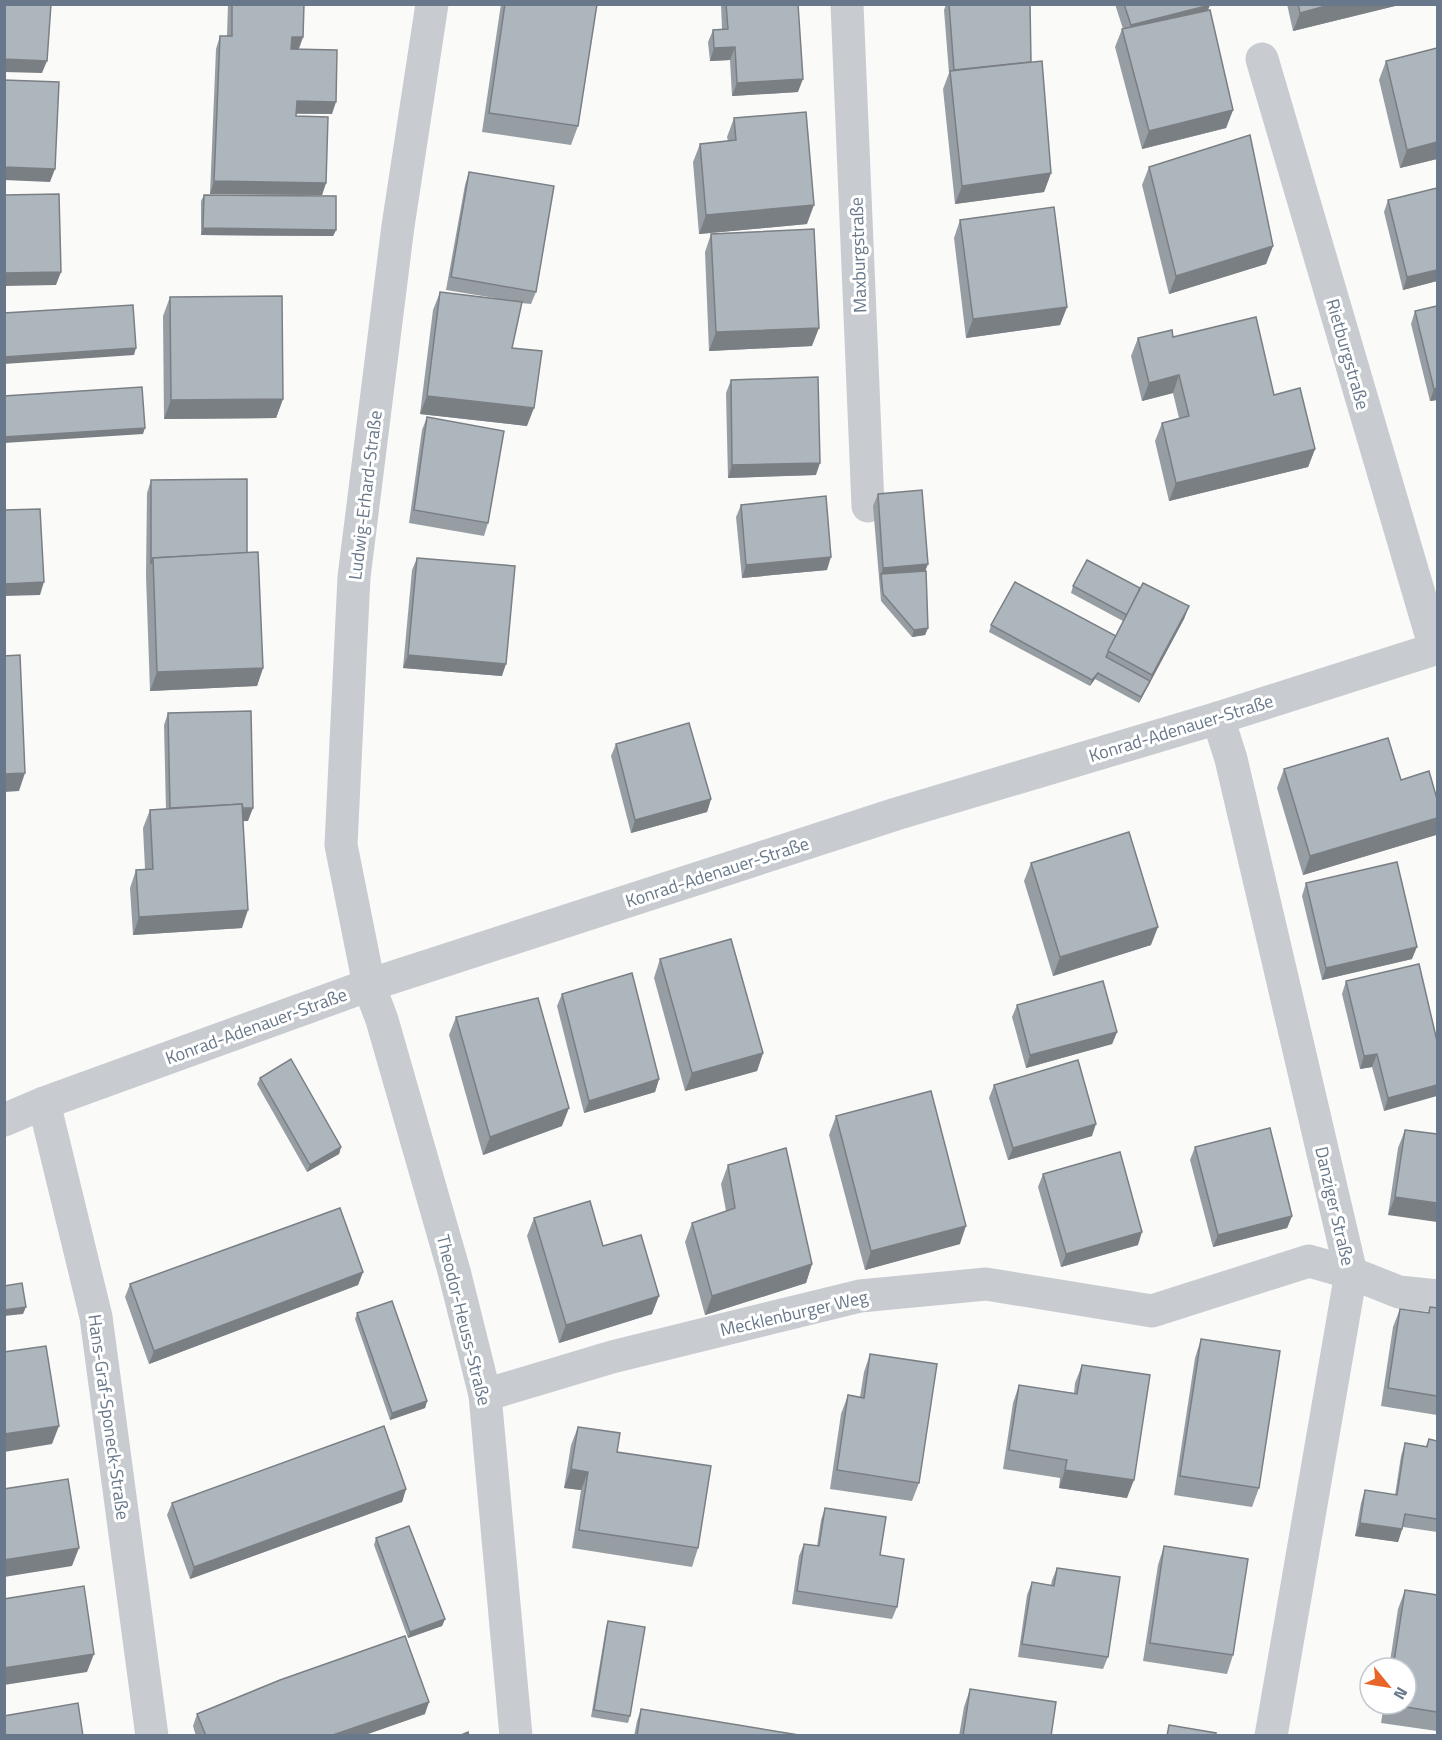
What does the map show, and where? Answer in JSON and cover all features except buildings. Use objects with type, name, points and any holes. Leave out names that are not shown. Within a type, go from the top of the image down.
[{"type":"street","name":"Ludwig-Erhard-Straße","points":[[369,986],[341,845],[354,577],[398,226],[432,4]]},
{"type":"street","name":"Maxburgstraße","points":[[847,4],[868,506]]},
{"type":"street","name":"Rietburgstraße","points":[[1262,59],[1436,648]]},
{"type":"street","name":"Konrad-Adenauer-Straße","points":[[4,1120],[44,1103],[369,986],[896,814],[1218,718],[1436,648]]},
{"type":"street","name":"Danziger Straße","points":[[1218,718],[1234,771],[1351,1273],[1271,1736]]},
{"type":"street","name":"Theodor-Heuss-Straße","points":[[369,986],[382,1020],[454,1271],[485,1395],[516,1736]]},
{"type":"street","name":"Hans-Graf-Sponeck-Straße","points":[[44,1103],[96,1317],[152,1736]]},
{"type":"street","name":"Mecklenburger Weg","points":[[485,1395],[612,1357],[860,1296],[986,1284],[1152,1311],[1309,1261],[1351,1273],[1399,1292],[1437,1296]]}]
